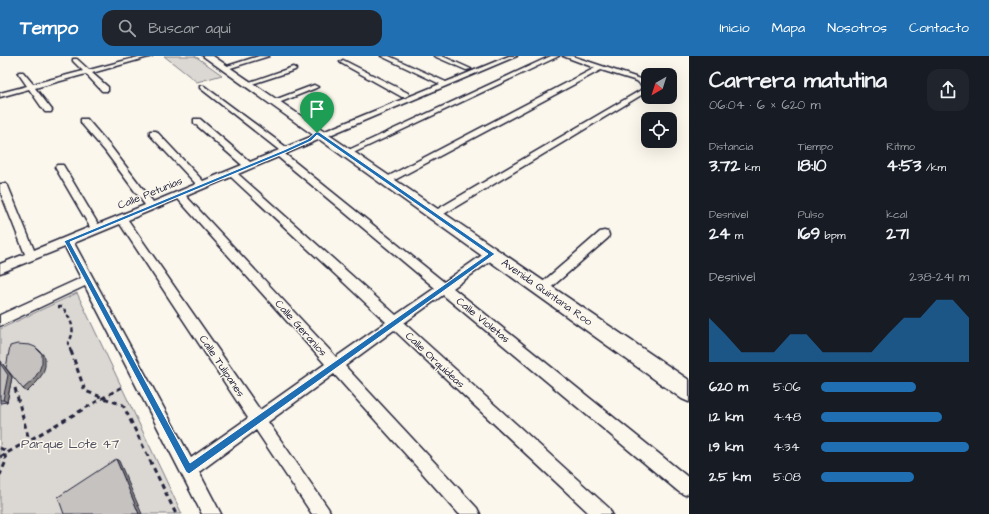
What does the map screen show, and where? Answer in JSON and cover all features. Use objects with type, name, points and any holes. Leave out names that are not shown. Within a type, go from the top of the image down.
[{"type":"main road","name":"Avenida Quintana Roo","points":[[207,56],[273,102],[316,136],[346,153],[689,392]]},
{"type":"street","points":[[0,95],[137,57],[149,56]]},
{"type":"street","points":[[224,68],[266,56]]},
{"type":"street","points":[[384,56],[443,83]]},
{"type":"street","points":[[437,56],[468,69]]},
{"type":"street","points":[[316,136],[405,95],[443,83],[468,69],[499,56]]},
{"type":"street","points":[[316,136],[443,83],[514,56]]},
{"type":"street","points":[[346,153],[556,56]]},
{"type":"street","points":[[435,215],[644,91],[646,86],[639,80],[566,56]]},
{"type":"street","points":[[75,60],[105,89]]},
{"type":"street","points":[[343,62],[405,95]]},
{"type":"street","points":[[386,181],[600,68]]},
{"type":"street","points":[[247,84],[293,69]]},
{"type":"street","points":[[21,73],[48,110]]},
{"type":"street","name":"Calle Violetas","points":[[202,87],[283,152],[444,288],[685,486]]},
{"type":"street","points":[[273,102],[314,87]]},
{"type":"street","points":[[84,121],[108,149],[151,206]]},
{"type":"street","points":[[197,121],[249,166]]},
{"type":"street","points":[[153,133],[202,185]]},
{"type":"street","name":"Calle Petunias","points":[[0,269],[283,152],[316,136]]},
{"type":"street","points":[[60,167],[96,229]]},
{"type":"street","name":"Calle Orquídeas","points":[[232,173],[603,514]]},
{"type":"street","points":[[4,186],[32,256]]},
{"type":"street","name":"Calle Geranios","points":[[179,194],[471,514]]},
{"type":"street","name":"Calle Tulipanes","points":[[121,218],[322,514]]},
{"type":"street","points":[[542,289],[604,235]]},
{"type":"street","points":[[67,241],[212,514]]},
{"type":"street","points":[[189,469],[492,254]]},
{"type":"street","points":[[0,321],[87,280]]},
{"type":"path","points":[[55,307],[62,307],[66,311],[74,331],[68,343],[85,391],[118,403],[125,409],[176,514]]},
{"type":"path","points":[[15,388],[29,440]]},
{"type":"path","points":[[0,457],[122,388]]},
{"type":"path","points":[[0,448],[4,450],[6,461],[0,474]]},
{"type":"green space","points":[[164,56],[195,56],[222,75],[197,82]]},
{"type":"green space","name":"Parque Lote 47","points":[[77,293],[182,514],[0,514],[0,329]]},
{"type":"building","points":[[17,344],[35,347],[42,354],[42,363],[39,371],[34,379],[23,389],[6,368],[10,346]]},
{"type":"building","points":[[0,363],[8,375],[3,400],[0,400]]},
{"type":"building","points":[[116,459],[139,514],[64,514],[58,497]]},
{"type":"route","points":[[317,133],[492,254],[189,469],[67,241],[286,151],[309,140],[317,133]]}]
